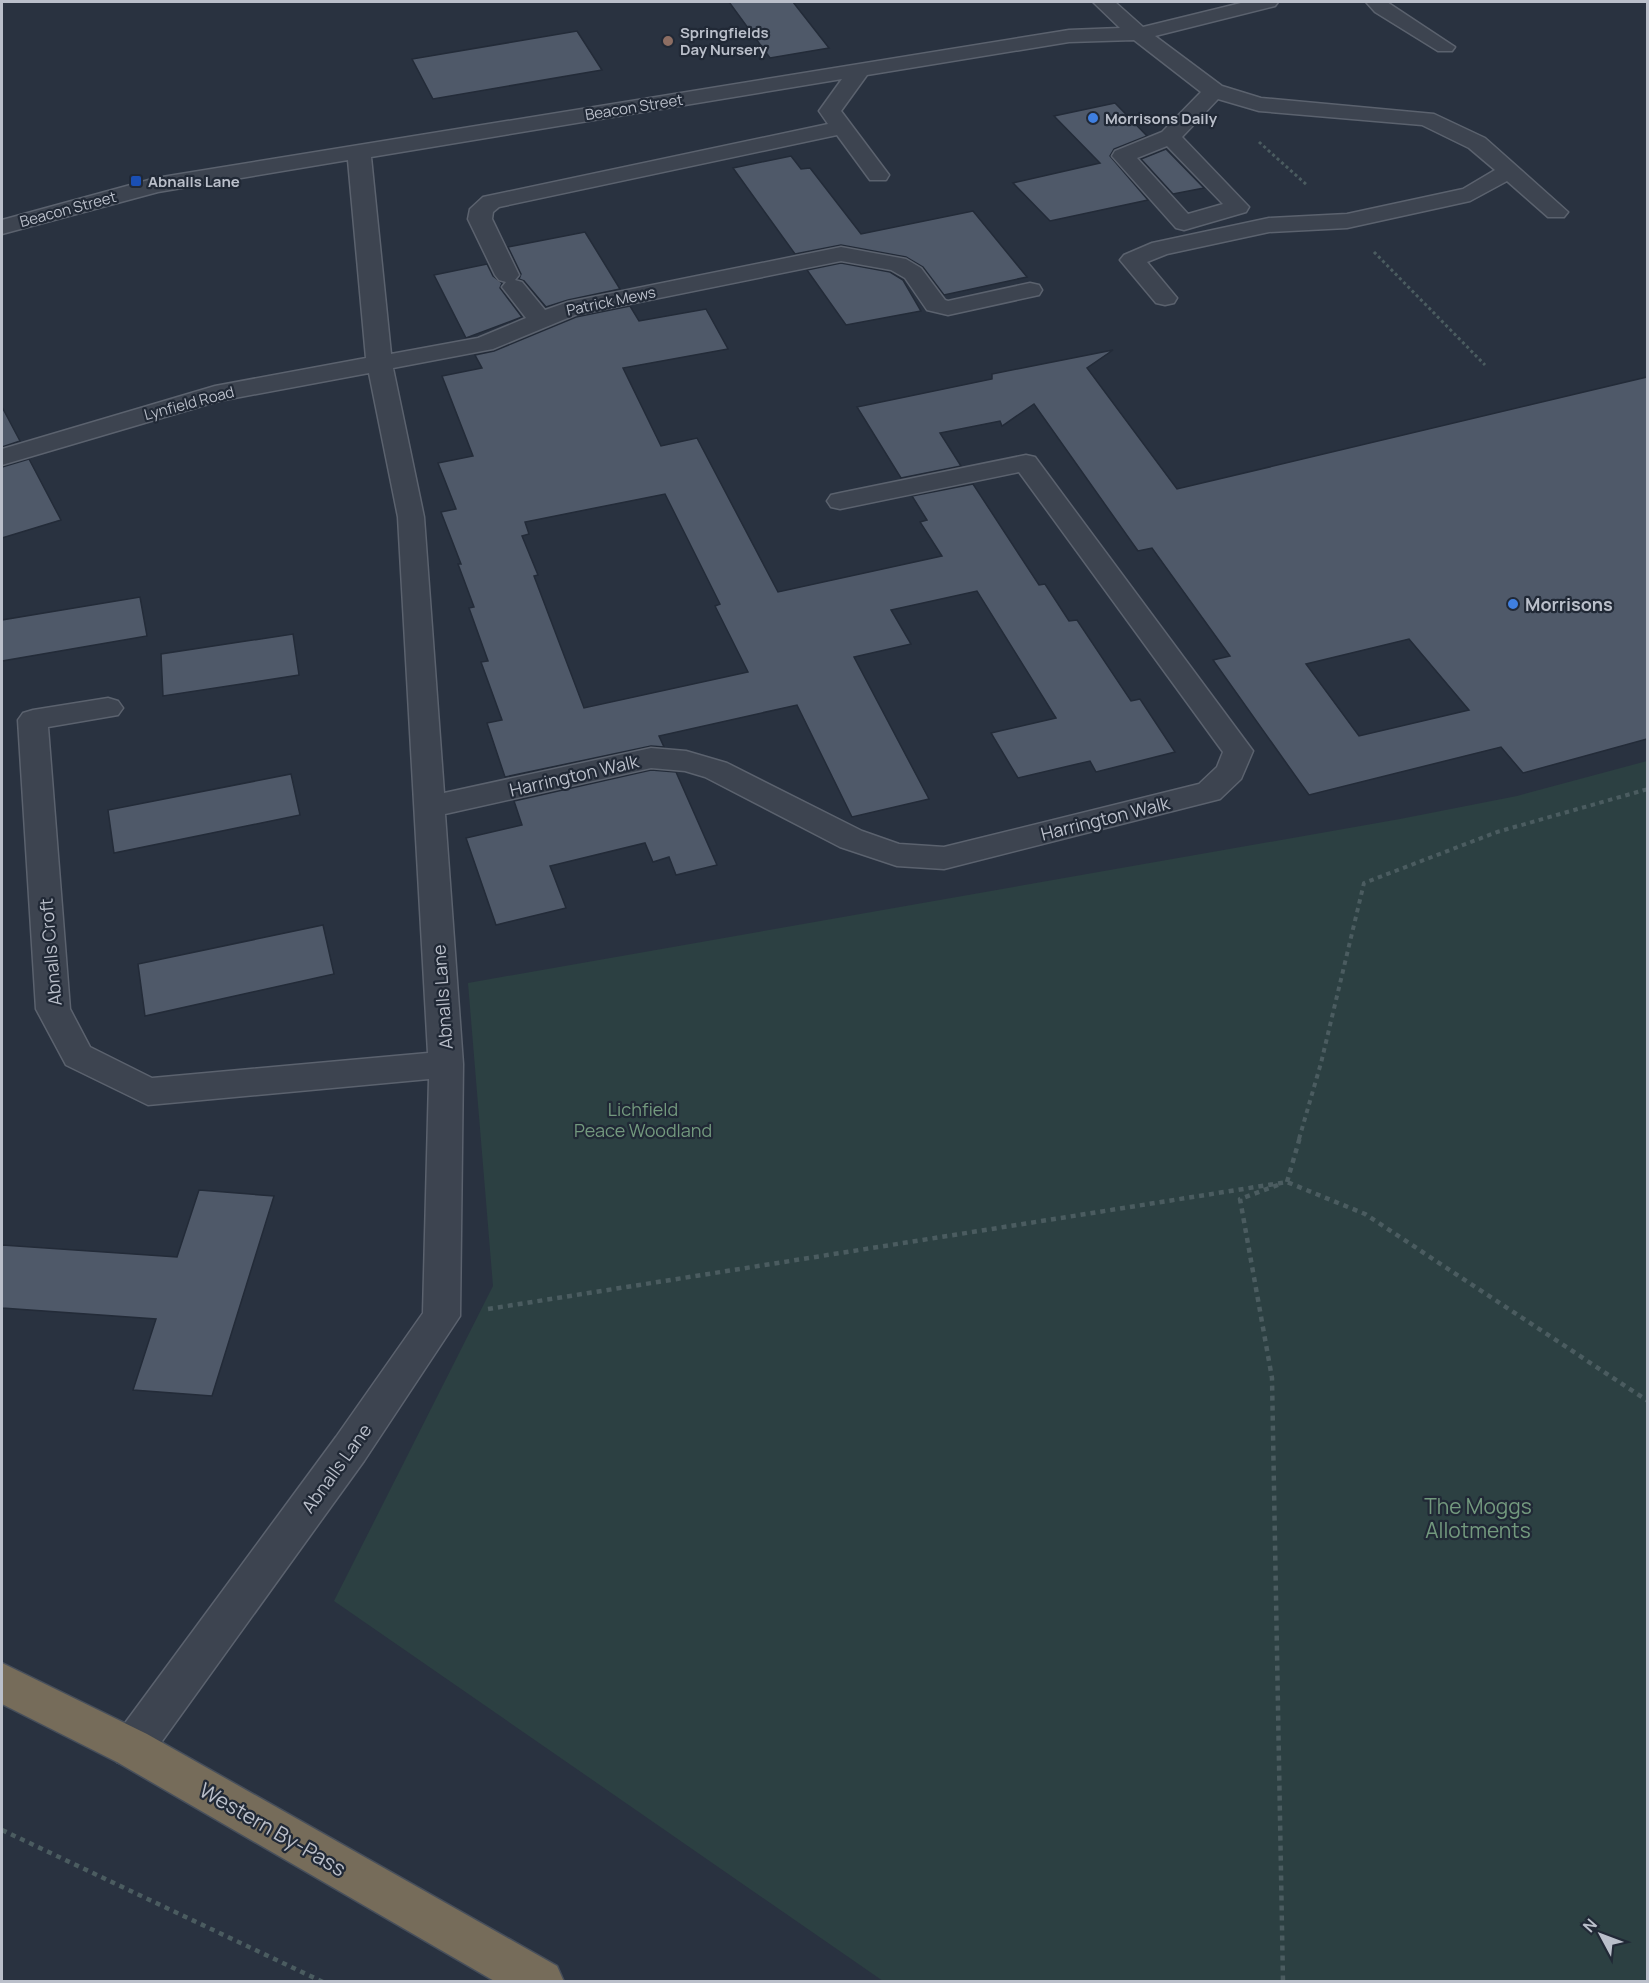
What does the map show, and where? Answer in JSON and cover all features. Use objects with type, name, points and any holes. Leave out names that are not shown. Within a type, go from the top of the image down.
[{"type":"highway","name":"Western By-Pass","points":[[2,1683],[132,1748],[541,1982]]},
{"type":"street","points":[[1103,2],[1139,34],[1214,91],[1259,104],[1281,107],[1426,119],[1477,143],[1556,212]]},
{"type":"street","name":"Beacon Street","points":[[2,227],[156,185],[1069,36],[1139,34],[1268,2]]},
{"type":"street","points":[[1376,2],[1445,47]]},
{"type":"street","points":[[860,70],[831,111],[878,175]]},
{"type":"street","points":[[1192,231],[1123,156],[1170,137],[1214,91]]},
{"type":"street","points":[[540,320],[511,281],[480,219],[482,209],[491,202],[843,127]]},
{"type":"street","points":[[1165,298],[1132,260],[1238,207],[1170,137]]},
{"type":"street","name":"Abnalls Lane","points":[[132,1748],[350,1449],[441,1316],[446,1064],[411,517],[380,363],[359,153]]},
{"type":"street","points":[[1192,231],[1347,221],[1476,192],[1509,171]]},
{"type":"street","name":"Patrick Mews","points":[[380,363],[484,344],[568,309],[841,254],[898,264],[913,273],[936,305],[948,308],[1030,290]]},
{"type":"street","name":"Lynfield Road","points":[[2,457],[215,394],[380,363]]},
{"type":"street","name":"Harrington Walk","points":[[430,807],[651,758],[686,761],[716,770],[861,842],[897,855],[944,858],[1209,792],[1230,772],[1238,751],[1026,463],[840,501]]},
{"type":"street","name":"Abnalls Croft","points":[[108,708],[33,720],[52,1009],[78,1056],[148,1092],[446,1064]]},
{"type":"path","points":[[1287,1182],[1321,1063],[1364,883],[1497,832],[1647,789]]},
{"type":"path","points":[[1282,1982],[1272,1378],[1240,1199],[1287,1182]]},
{"type":"path","points":[[441,1316],[1287,1182],[1365,1214],[1647,1401]]},
{"type":"path","points":[[2,1830],[323,1982]]},
{"type":"green space","points":[[1647,761],[1647,1981],[883,1981],[334,1601],[493,1286],[468,983],[1400,819],[1517,796]]},
{"type":"building","points":[[729,2],[793,2],[829,48],[770,58]]},
{"type":"building","points":[[577,31],[602,70],[433,99],[412,59]]},
{"type":"building","points":[[1115,103],[1147,136],[1114,149],[1110,156],[1148,200],[1050,221],[1013,183],[1100,163],[1054,116]]},
{"type":"building","points":[[1166,149],[1204,188],[1173,194],[1141,159]]},
{"type":"building","points":[[791,156],[801,169],[810,168],[861,234],[973,211],[1027,277],[944,295],[923,267],[906,257],[841,245],[795,254],[733,168]]},
{"type":"building","points":[[585,232],[620,289],[546,307],[524,281],[519,279],[521,274],[508,247]]},
{"type":"building","points":[[841,263],[890,272],[903,280],[921,311],[846,325],[807,270]]},
{"type":"building","points":[[487,264],[493,276],[502,283],[500,288],[522,317],[466,338],[434,275]]},
{"type":"building","points":[[630,306],[639,321],[706,309],[728,349],[623,368],[661,446],[697,438],[778,592],[942,556],[920,522],[927,520],[912,496],[973,484],[1039,585],[1045,584],[1069,621],[1077,620],[1131,701],[1140,699],[1175,752],[1096,772],[1090,761],[1018,778],[991,733],[1056,718],[977,591],[891,610],[911,644],[854,657],[929,799],[852,817],[797,705],[659,736],[664,747],[651,746],[505,777],[487,723],[502,720],[481,662],[488,661],[469,608],[474,607],[458,564],[461,564],[441,512],[456,509],[438,463],[473,456],[442,376],[482,368],[475,355],[494,351],[576,317]],"holes":[[[665,494],[720,604],[715,606],[748,672],[584,708],[534,576],[538,575],[522,536],[529,534],[525,522]]]},
{"type":"building","points":[[1113,350],[1087,368],[1177,489],[1647,377],[1647,739],[1523,773],[1501,747],[1309,795],[1213,660],[1230,656],[1152,548],[1138,551],[1034,404],[1002,426],[1000,421],[940,433],[961,466],[901,478],[857,407],[992,379],[992,374]],"holes":[[[1409,639],[1469,710],[1359,736],[1306,664]]]},
{"type":"building","points":[[2,407],[20,441],[2,447]]},
{"type":"building","points":[[29,459],[61,520],[2,538],[2,467]]},
{"type":"building","points":[[140,597],[147,636],[2,661],[2,620]]},
{"type":"building","points":[[293,634],[299,675],[163,696],[161,654]]},
{"type":"building","points":[[651,770],[676,772],[717,865],[676,875],[669,857],[653,862],[645,843],[550,866],[566,908],[496,925],[466,838],[522,825],[514,801]]},
{"type":"building","points":[[291,774],[300,815],[114,853],[108,810]]},
{"type":"building","points":[[323,925],[334,974],[145,1016],[138,964]]},
{"type":"building","points":[[199,1190],[274,1196],[212,1396],[133,1390],[156,1319],[2,1308],[2,1245],[177,1257]]},
{"type":"place","name":"Springfields Day Nursery","points":[[668,41]]},
{"type":"place","name":"Morrisons Daily","points":[[1093,118]]},
{"type":"place","name":"Abnalls Lane","points":[[136,181]]},
{"type":"place","name":"Morrisons","points":[[1513,604]]},
{"type":"park label","name":"Lichfield Peace Woodland","points":[[643,1119]]},
{"type":"park label","name":"The Moggs Allotments","points":[[1478,1518]]}]
